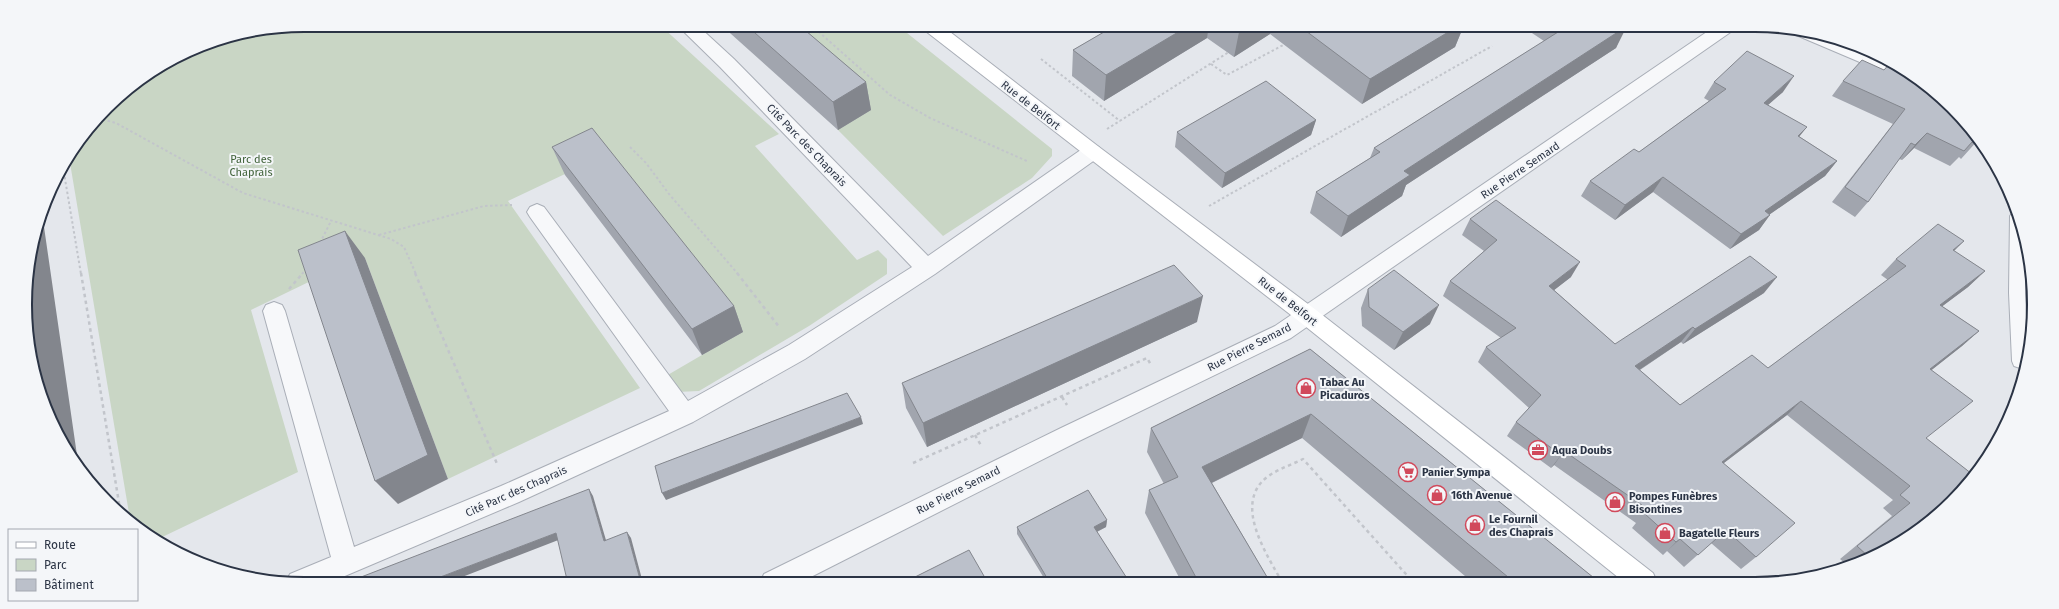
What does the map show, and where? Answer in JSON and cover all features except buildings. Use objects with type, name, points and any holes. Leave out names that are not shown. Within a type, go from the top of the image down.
[{"type":"main road","name":"Rue de Belfort","points":[[937,32],[1308,316],[1638,577]]},
{"type":"street","name":"Cité Parc des Chaprais","points":[[694,32],[727,63],[927,268]]},
{"type":"street","name":"Rue Pierre Semard","points":[[785,577],[1069,435],[1283,332],[1657,77],[1719,32]]},
{"type":"street","name":"Cité Parc des Chaprais","points":[[315,577],[510,494],[685,415],[797,352],[927,268],[1092,152]]},
{"type":"street","points":[[537,212],[685,415]]},
{"type":"street","points":[[274,311],[346,564]]},
{"type":"lane","points":[[1819,40],[1898,73]]},
{"type":"lane","points":[[2018,233],[2016,293],[2020,361]]},
{"type":"path","points":[[819,32],[890,95],[930,118],[1024,159],[1056,176]]},
{"type":"path","points":[[1211,64],[1227,75],[1288,42]]},
{"type":"path","points":[[1182,221],[1492,46]]},
{"type":"path","points":[[1103,132],[1234,50]]},
{"type":"path","points":[[1041,59],[1120,121]]},
{"type":"path","points":[[105,120],[116,123],[243,193],[391,239],[404,247],[510,494]]},
{"type":"path","points":[[630,147],[641,154],[669,193],[764,305],[797,352]]},
{"type":"path","points":[[65,176],[119,504]]},
{"type":"path","points":[[378,235],[484,206],[520,205],[537,212]]},
{"type":"path","points":[[318,247],[331,221]]},
{"type":"path","points":[[274,311],[277,303],[308,265]]},
{"type":"path","points":[[913,463],[1147,358],[1153,368]]},
{"type":"path","points":[[1279,577],[1260,542],[1251,510],[1253,494],[1266,477],[1304,459],[1409,577]]},
{"type":"green space","name":"Parc des Chaprais","points":[[304,32],[668,32],[779,134],[755,146],[857,260],[878,250],[887,259],[887,274],[809,326],[699,391],[677,392],[666,376],[743,331],[603,156],[508,201],[640,388],[448,479],[365,258],[319,277],[251,310],[298,472],[163,537],[129,512],[70,166],[88,139],[100,125],[139,88],[184,60],[217,46],[269,34]]},
{"type":"green space","points":[[776,32],[906,32],[1052,149],[1052,156],[1032,178],[943,236],[838,130]]},
{"type":"place","name":"Tabac Au Picaduros","points":[[1306,388]]},
{"type":"place","name":"Aqua Doubs","points":[[1538,450]]},
{"type":"place","name":"Panier Sympa","points":[[1408,472]]},
{"type":"place","name":"16th Avenue","points":[[1437,495]]},
{"type":"place","name":"Pompes Funèbres Bisontines","points":[[1615,502]]},
{"type":"place","name":"Le Fournil des Chaprais","points":[[1475,525]]},
{"type":"place","name":"Bagatelle Fleurs","points":[[1665,533]]}]
